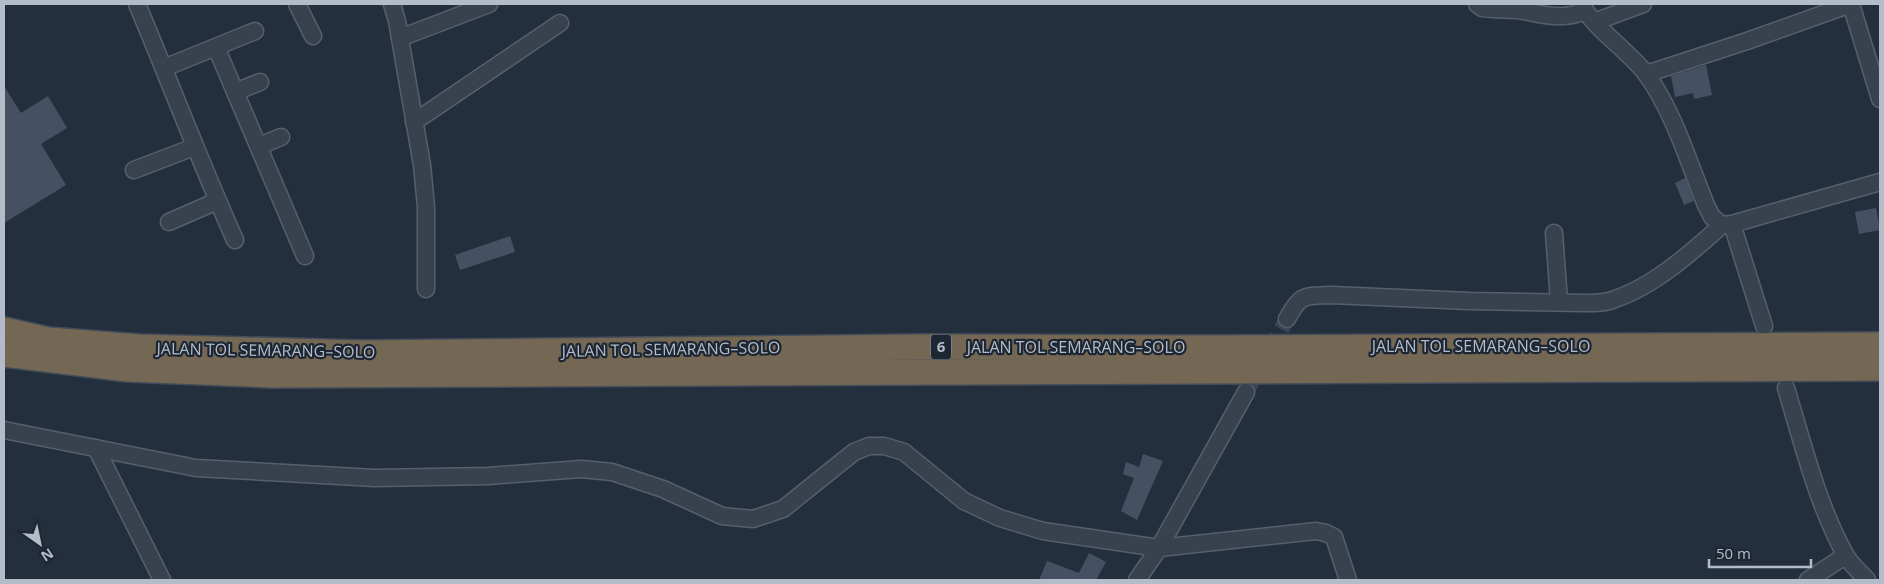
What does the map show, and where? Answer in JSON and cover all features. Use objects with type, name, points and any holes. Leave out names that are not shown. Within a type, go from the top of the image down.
[{"type":"highway","name":"JALAN TOL SEMARANG–SOLO","points":[[4,330],[48,340],[139,347],[362,353],[921,347],[1214,348],[1880,345]]},
{"type":"highway","name":"JALAN TOL SEMARANG–SOLO","points":[[4,354],[128,369],[272,375],[1880,368]]},
{"type":"street","points":[[137,4],[194,147],[235,240]]},
{"type":"street","points":[[297,4],[313,36]]},
{"type":"street","points":[[392,4],[397,21],[422,165],[426,207],[426,289]]},
{"type":"street","points":[[400,38],[489,4]]},
{"type":"street","points":[[1477,4],[1482,8],[1516,10],[1554,16],[1574,16],[1587,12],[1643,4]]},
{"type":"street","points":[[1646,74],[1851,4],[1880,99]]},
{"type":"street","points":[[1587,12],[1632,57],[1661,96],[1712,217],[1727,225],[1764,326]]},
{"type":"street","points":[[414,122],[560,23]]},
{"type":"street","points":[[164,68],[255,30]]},
{"type":"street","points":[[216,47],[305,256]]},
{"type":"street","points":[[235,92],[260,82]]},
{"type":"street","points":[[259,146],[281,137]]},
{"type":"street","points":[[134,170],[194,147]]},
{"type":"street","points":[[1286,319],[1298,300],[1304,296],[1332,295],[1585,304],[1604,302],[1624,296],[1652,279],[1727,225],[1880,182]]},
{"type":"street","points":[[169,222],[217,201]]},
{"type":"street","points":[[1554,233],[1559,302]]},
{"type":"street","points":[[1786,388],[1829,520],[1845,556],[1867,580]]},
{"type":"street","points":[[1138,580],[1159,548],[1246,392]]},
{"type":"street","points":[[4,430],[196,468],[375,478],[488,476],[581,469],[612,472],[663,489],[722,516],[753,519],[783,509],[854,452],[869,446],[884,446],[904,452],[964,501],[1000,518],[1043,531],[1159,548],[1316,531],[1326,533],[1334,538],[1348,580]]},
{"type":"street","points":[[96,448],[162,580]]},
{"type":"street","points":[[1808,580],[1845,556]]},
{"type":"building","points":[[1706,65],[1712,95],[1694,99],[1693,93],[1675,97],[1671,76]]},
{"type":"building","points":[[4,86],[21,113],[48,96],[67,128],[41,144],[66,185],[4,223]]},
{"type":"building","points":[[1685,178],[1694,201],[1684,205],[1675,183]]},
{"type":"building","points":[[1876,208],[1880,230],[1859,234],[1855,212]]},
{"type":"building","points":[[510,236],[515,252],[460,270],[455,255]]},
{"type":"building","points":[[1143,454],[1163,461],[1137,520],[1121,511],[1134,478],[1123,474],[1126,462],[1139,467]]},
{"type":"building","points":[[1089,553],[1106,562],[1096,580],[1039,580],[1047,561],[1079,573]]},
{"type":"tunnel","points":[[1246,392],[1287,319]]}]
